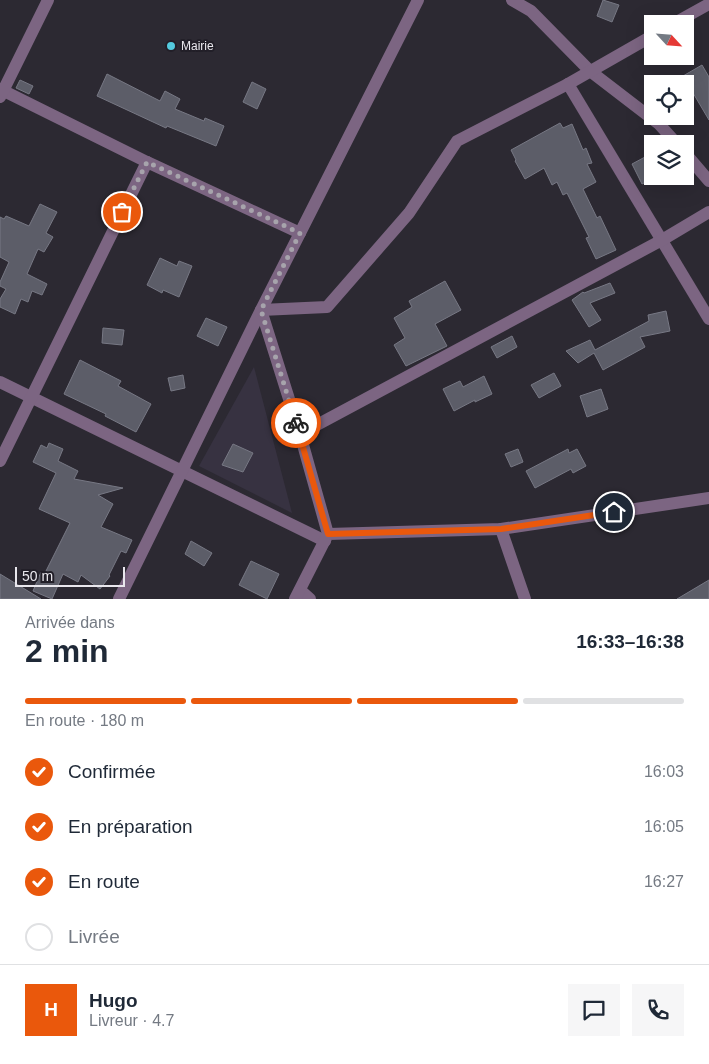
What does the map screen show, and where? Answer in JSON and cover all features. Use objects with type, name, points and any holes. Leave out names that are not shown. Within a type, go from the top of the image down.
[{"type":"street","points":[[48,0],[1,92],[300,233]]},
{"type":"street","points":[[119,599],[261,310],[418,0]]},
{"type":"street","points":[[512,0],[531,11],[590,71],[659,124],[669,135]]},
{"type":"street","points":[[689,15],[709,4]]},
{"type":"street","points":[[261,310],[327,307],[409,213],[457,141],[568,84],[644,41]]},
{"type":"street","points":[[568,84],[709,319]]},
{"type":"street","points":[[0,460],[147,162]]},
{"type":"street","points":[[694,163],[709,180]]},
{"type":"street","points":[[300,434],[662,240],[709,212]]},
{"type":"street","points":[[261,310],[300,434],[326,537],[298,595],[310,599]]},
{"type":"street","points":[[0,382],[181,471],[326,537],[501,529],[709,498]]},
{"type":"street","points":[[501,529],[526,599]]},
{"type":"shaded area","points":[[254,367],[292,513],[199,466]]},
{"type":"building","points":[[603,0],[619,5],[612,22],[597,16]]},
{"type":"building","points":[[702,65],[709,77],[709,120],[694,95],[694,75],[685,75]]},
{"type":"building","points":[[107,74],[160,101],[165,91],[180,99],[175,109],[204,121],[205,118],[224,126],[216,146],[167,126],[166,128],[97,96]]},
{"type":"building","points":[[20,80],[33,86],[29,94],[16,88]]},
{"type":"building","points":[[252,82],[266,89],[257,109],[243,102]]},
{"type":"building","points":[[560,123],[563,128],[572,124],[583,150],[586,148],[592,163],[587,164],[596,182],[583,189],[597,218],[600,216],[616,250],[596,259],[586,238],[589,237],[567,193],[563,195],[557,182],[552,185],[544,168],[525,179],[511,150]]},
{"type":"building","points":[[644,158],[644,183],[642,184],[632,164]]},
{"type":"building","points":[[40,204],[57,212],[46,233],[53,237],[44,252],[38,249],[27,274],[47,284],[42,295],[32,291],[28,302],[21,299],[15,314],[0,307],[0,299],[6,289],[0,286],[0,282],[9,262],[0,257],[0,217],[4,219],[6,216],[29,226]]},
{"type":"building","points":[[160,258],[177,266],[179,261],[192,266],[179,297],[163,290],[162,293],[147,285]]},
{"type":"building","points":[[445,281],[461,310],[435,324],[447,346],[406,366],[394,345],[405,338],[394,318],[412,307],[409,301]]},
{"type":"building","points":[[610,283],[615,293],[590,303],[601,320],[589,327],[572,300],[583,292]]},
{"type":"building","points":[[666,311],[670,331],[640,337],[645,347],[603,370],[594,353],[578,363],[566,351],[590,340],[595,350],[649,321],[648,315]]},
{"type":"building","points":[[206,318],[227,327],[218,346],[197,336]]},
{"type":"building","points":[[103,328],[124,330],[122,345],[102,343]]},
{"type":"building","points":[[512,336],[517,347],[497,358],[491,347]]},
{"type":"building","points":[[80,360],[121,381],[118,386],[151,404],[136,432],[105,416],[106,414],[64,394]]},
{"type":"building","points":[[554,373],[561,386],[539,398],[531,385]]},
{"type":"building","points":[[183,375],[185,388],[171,391],[168,378]]},
{"type":"building","points":[[484,376],[492,394],[454,411],[443,389],[460,381],[463,387]]},
{"type":"building","points":[[601,389],[608,409],[587,417],[580,396]]},
{"type":"building","points":[[49,443],[63,449],[58,461],[78,471],[74,479],[123,488],[98,495],[113,504],[101,527],[132,540],[126,553],[121,551],[110,576],[100,589],[81,575],[78,582],[63,574],[52,599],[33,591],[41,572],[45,573],[70,523],[39,509],[56,473],[33,462],[41,445],[47,448]]},
{"type":"building","points":[[233,444],[253,453],[243,472],[222,465]]},
{"type":"building","points":[[518,449],[523,462],[511,467],[505,454]]},
{"type":"building","points":[[568,449],[569,453],[577,449],[586,466],[573,473],[571,469],[535,488],[526,471]]},
{"type":"building","points":[[191,541],[212,553],[204,566],[185,554]]},
{"type":"building","points":[[251,561],[279,574],[267,599],[239,585]]},
{"type":"building","points":[[0,574],[41,599],[0,599]]},
{"type":"building","points":[[709,580],[709,599],[677,599]]},
{"type":"way so far","points":[[122,212],[147,162],[300,233],[261,310],[296,423]]},
{"type":"place","name":"Mairie","points":[[171,46]]},
{"type":"route","points":[[296,423],[328,534],[501,529],[614,512]]}]
